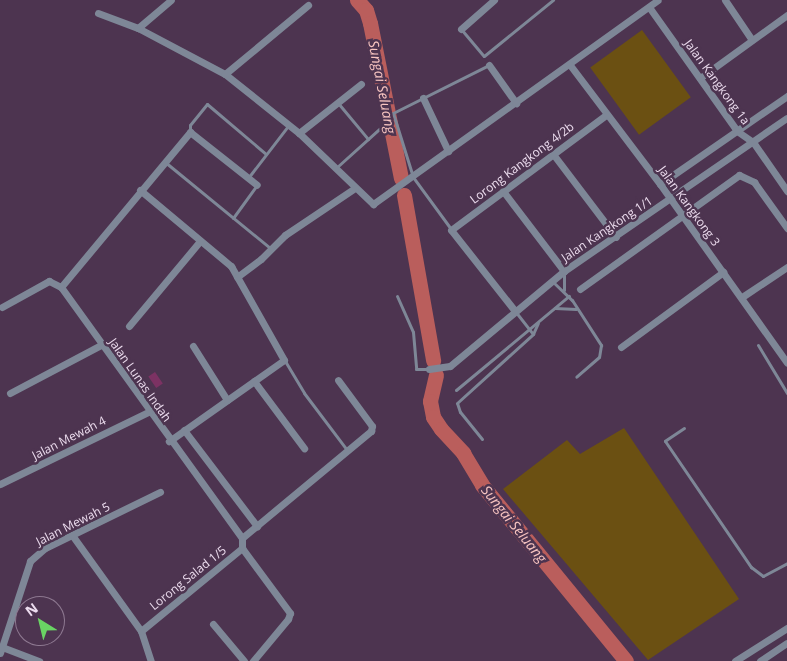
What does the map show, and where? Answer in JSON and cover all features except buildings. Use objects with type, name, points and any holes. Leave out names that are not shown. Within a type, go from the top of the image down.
[{"type":"street","points":[[138,28],[171,0]]},
{"type":"street","points":[[460,29],[494,0]]},
{"type":"street","points":[[98,13],[138,28],[225,74],[299,133],[373,204],[570,65],[658,0]]},
{"type":"street","points":[[725,0],[752,40]]},
{"type":"street","points":[[225,74],[308,5]]},
{"type":"street","name":"Jalan Kangkong 1a","points":[[649,7],[737,131],[752,142],[787,192]]},
{"type":"street","points":[[700,78],[787,15]]},
{"type":"street","points":[[489,65],[516,103]]},
{"type":"street","name":"Jalan Kangkong 3","points":[[570,65],[660,184],[787,363]]},
{"type":"street","points":[[299,133],[361,84]]},
{"type":"street","points":[[660,184],[787,96]]},
{"type":"street","points":[[422,98],[448,151]]},
{"type":"street","name":"Lorong Kangkong 4/2b","points":[[452,230],[607,114]]},
{"type":"street","name":"Jalan Kangkong 1/1","points":[[429,370],[450,366],[564,272],[671,200],[787,118]]},
{"type":"street","points":[[2,306],[50,281],[61,286],[190,132],[257,185]]},
{"type":"street","points":[[554,154],[616,237]]},
{"type":"street","points":[[580,288],[739,175],[754,182],[787,228]]},
{"type":"street","points":[[237,277],[285,235],[355,188]]},
{"type":"street","points":[[140,190],[231,266],[284,360],[169,441]]},
{"type":"street","points":[[503,191],[564,272]]},
{"type":"street","points":[[452,230],[515,311]]},
{"type":"street","points":[[129,326],[200,241]]},
{"type":"street","points":[[742,298],[787,268]]},
{"type":"street","points":[[621,347],[724,272]]},
{"type":"street","name":"Jalan Lunas Indah","points":[[61,286],[148,412],[242,538]]},
{"type":"street","points":[[10,393],[101,345]]},
{"type":"street","points":[[193,346],[227,400]]},
{"type":"street","points":[[242,538],[367,437],[372,426],[338,380]]},
{"type":"street","points":[[254,381],[304,448]]},
{"type":"street","name":"Jalan Mewah 4","points":[[0,484],[148,412]]},
{"type":"street","points":[[184,430],[257,526]]},
{"type":"street","name":"Jalan Mewah 5","points":[[1,650],[30,561],[45,548],[160,492]]},
{"type":"street","points":[[72,536],[141,631],[151,661]]},
{"type":"street","name":"Lorong Salad 1/5","points":[[141,631],[242,548],[242,538]]},
{"type":"street","points":[[242,548],[289,609],[288,619],[253,661]]},
{"type":"street","points":[[213,624],[244,661]]},
{"type":"street","points":[[735,661],[787,628]]},
{"type":"street","points":[[753,651],[760,661],[787,643]]},
{"type":"street","points":[[1,650],[39,661]]},
{"type":"lane","points":[[460,29],[484,56],[554,0]]},
{"type":"lane","points":[[452,230],[410,179],[393,113],[489,65]]},
{"type":"lane","points":[[338,102],[368,139]]},
{"type":"lane","points":[[190,132],[190,125],[207,104],[266,154]]},
{"type":"lane","points":[[248,178],[288,125]]},
{"type":"lane","points":[[336,168],[379,129]]},
{"type":"lane","points":[[165,161],[271,249]]},
{"type":"lane","points":[[233,218],[257,185]]},
{"type":"lane","points":[[564,272],[564,290]]},
{"type":"lane","points":[[552,281],[569,296],[601,345],[601,350],[576,377]]},
{"type":"lane","points":[[397,296],[413,332],[416,369],[429,370]]},
{"type":"lane","points":[[456,390],[528,328],[538,323],[569,296]]},
{"type":"lane","points":[[555,308],[576,309]]},
{"type":"lane","points":[[515,311],[533,334]]},
{"type":"lane","points":[[482,439],[460,412],[457,403],[533,334],[538,323]]},
{"type":"lane","points":[[758,346],[787,393]]},
{"type":"lane","points":[[284,360],[304,393],[348,452]]},
{"type":"lane","points":[[684,428],[665,441],[751,567],[763,576],[787,563]]},
{"type":"shaded area","points":[[642,30],[691,97],[639,135],[590,68]]},
{"type":"shaded area","points":[[624,428],[739,599],[648,660],[503,489],[567,440],[580,454]]},
{"type":"waterway","name":"Sungai Seluang","points":[[357,0],[366,10],[370,23],[401,178]]},
{"type":"waterway","name":"Sungai Seluang","points":[[404,195],[433,360]]},
{"type":"waterway","name":"Sungai Seluang","points":[[436,375],[430,401],[433,417],[441,429],[463,453],[482,485],[626,661]]}]
